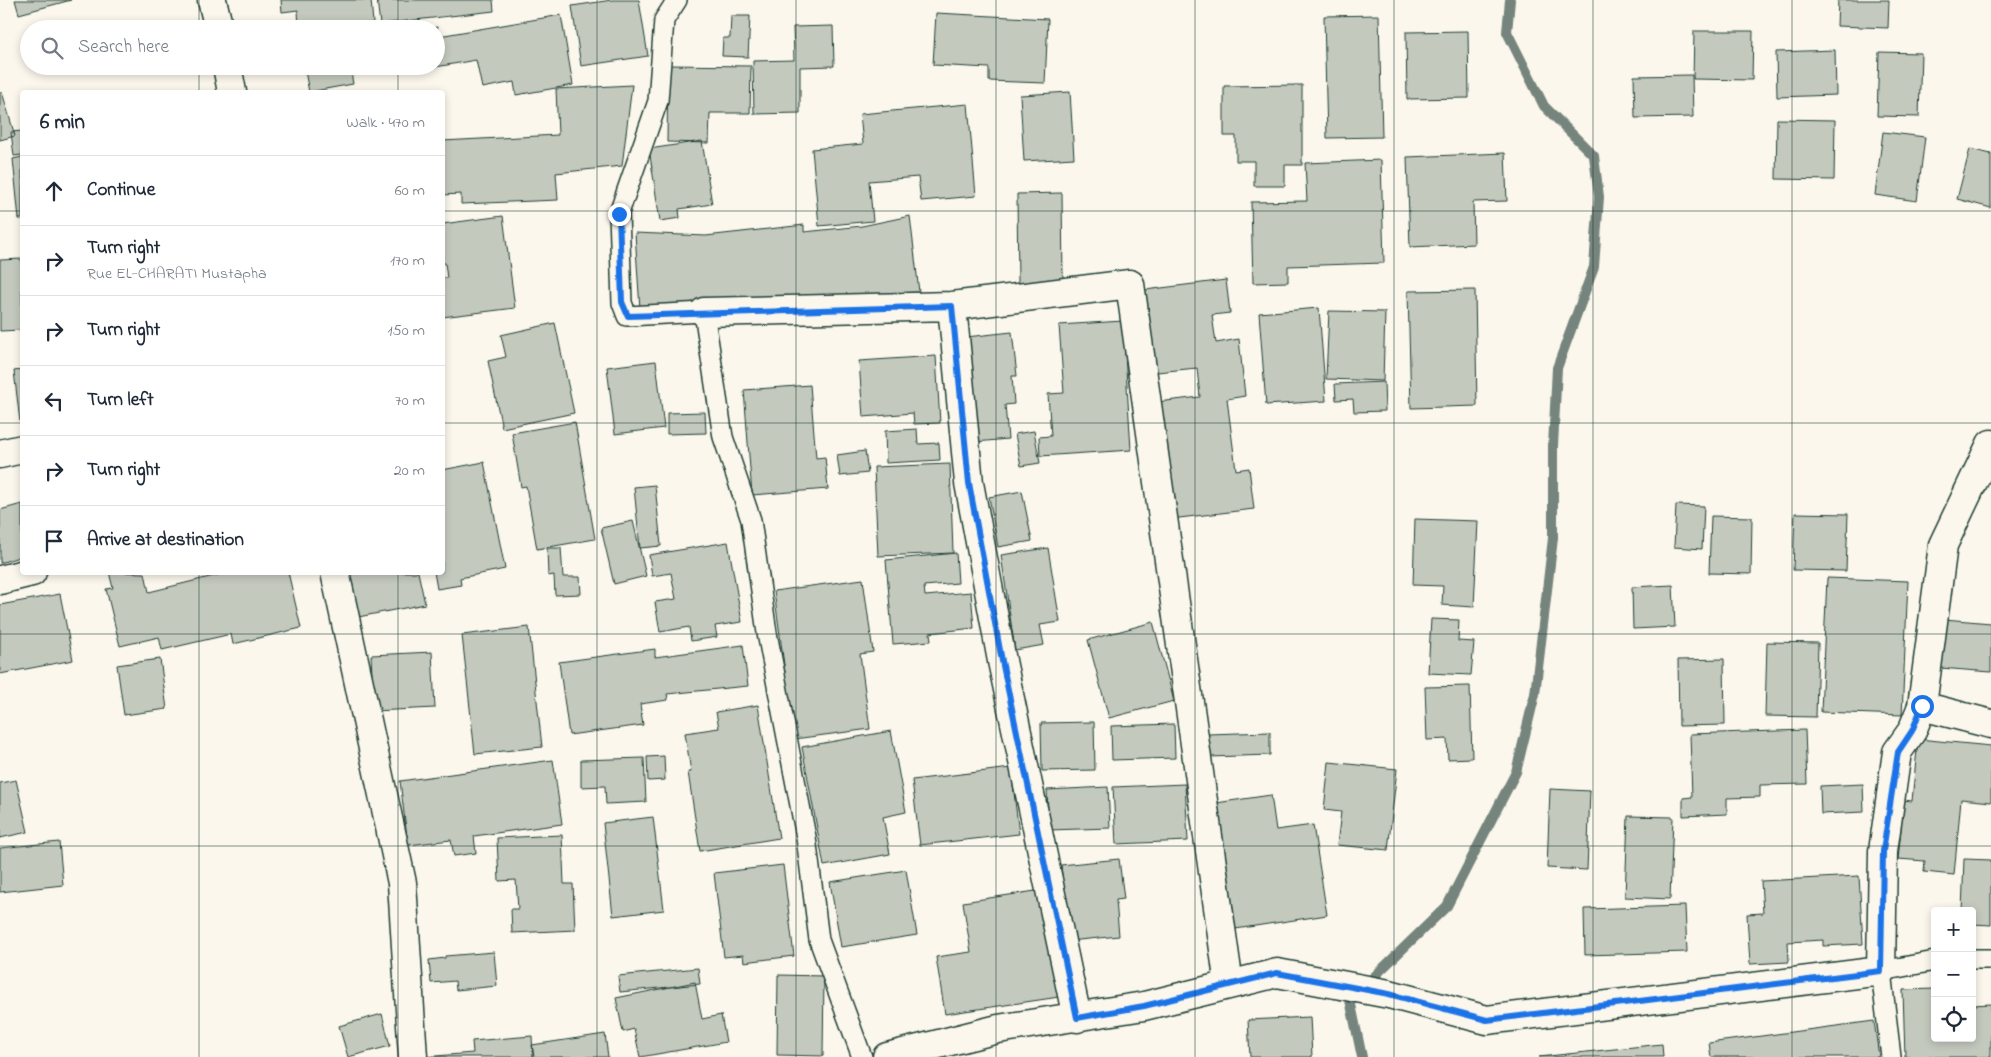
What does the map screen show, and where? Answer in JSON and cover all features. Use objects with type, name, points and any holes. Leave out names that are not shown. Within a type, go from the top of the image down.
[{"type":"street","points":[[212,0],[216,20]]},
{"type":"street","points":[[228,75],[232,90]]},
{"type":"street","points":[[704,312],[952,306],[1130,284],[1229,985]]},
{"type":"street","points":[[952,306],[969,483],[1002,661],[1077,1018]]},
{"type":"street","points":[[887,1057],[998,1029],[1144,1006],[1277,973],[1389,994],[1487,1020],[1881,971],[1883,851],[1898,752],[1912,731],[1922,706],[1943,545],[1991,444]]},
{"type":"street","points":[[0,454],[20,449]]},
{"type":"street","points":[[0,580],[20,575]]},
{"type":"street","points":[[336,575],[402,883],[413,1057]]},
{"type":"street","points":[[1922,706],[1991,724]]},
{"type":"lane","points":[[677,0],[664,20],[658,102],[619,214],[622,302],[628,316],[704,312],[723,438],[751,520],[767,633],[806,837],[819,940],[862,1057]]},
{"type":"lane","points":[[1976,959],[1991,959]]},
{"type":"lane","points":[[1891,1057],[1881,971],[1931,962]]},
{"type":"building","points":[[15,0],[71,0],[19,14]]},
{"type":"building","points":[[281,0],[371,0],[373,20],[299,20],[298,10],[282,12]]},
{"type":"building","points":[[377,0],[493,0],[494,11],[415,20],[380,20]]},
{"type":"building","points":[[612,0],[639,0],[648,56],[581,66],[572,6]]},
{"type":"building","points":[[1838,0],[1889,0],[1888,28],[1837,26]]},
{"type":"building","points":[[936,13],[1048,19],[1045,83],[989,81],[989,68],[933,65]]},
{"type":"building","points":[[561,15],[573,85],[516,95],[514,82],[482,88],[476,60],[445,65],[445,35]]},
{"type":"building","points":[[1379,15],[1382,137],[1327,138],[1324,16]]},
{"type":"building","points":[[731,16],[750,16],[748,57],[722,56],[723,38],[730,38]]},
{"type":"building","points":[[833,26],[834,66],[800,67],[800,113],[754,114],[753,61],[794,60],[793,27]]},
{"type":"building","points":[[1468,31],[1469,98],[1407,99],[1406,32]]},
{"type":"building","points":[[1694,31],[1753,31],[1752,80],[1693,79]]},
{"type":"building","points":[[1835,50],[1836,95],[1777,97],[1776,52]]},
{"type":"building","points":[[1879,52],[1921,53],[1919,117],[1877,116]]},
{"type":"building","points":[[668,65],[751,66],[750,113],[710,113],[709,143],[667,142]]},
{"type":"building","points":[[306,75],[352,75],[353,84],[320,90],[309,90]]},
{"type":"building","points":[[1692,75],[1693,117],[1635,118],[1634,76]]},
{"type":"building","points":[[632,85],[622,166],[556,173],[558,200],[461,204],[461,194],[445,195],[445,141],[558,135],[556,89]]},
{"type":"building","points":[[1302,85],[1302,165],[1285,165],[1285,186],[1254,186],[1254,161],[1236,161],[1236,136],[1224,136],[1224,86]]},
{"type":"building","points":[[2,92],[15,136],[0,140],[0,93]]},
{"type":"building","points":[[1070,92],[1074,158],[1024,161],[1020,95]]},
{"type":"building","points":[[968,104],[976,196],[921,201],[918,177],[869,181],[873,221],[819,226],[812,149],[863,144],[860,114]]},
{"type":"building","points":[[1777,119],[1835,120],[1834,180],[1776,179]]},
{"type":"building","points":[[20,131],[20,155],[14,156],[11,132]]},
{"type":"building","points":[[1883,132],[1925,137],[1917,201],[1875,195]]},
{"type":"building","points":[[702,141],[712,204],[679,209],[680,218],[660,221],[649,149]]},
{"type":"building","points":[[1970,149],[1991,154],[1991,208],[1957,199]]},
{"type":"building","points":[[1505,153],[1507,201],[1473,202],[1474,244],[1410,247],[1407,157]]},
{"type":"building","points":[[20,157],[20,219],[19,219],[13,159]]},
{"type":"building","points":[[1381,160],[1384,263],[1288,266],[1288,282],[1253,283],[1251,202],[1307,201],[1305,163]]},
{"type":"building","points":[[1062,193],[1063,282],[1018,283],[1017,194]]},
{"type":"building","points":[[503,216],[515,308],[445,317],[445,278],[447,278],[445,224]]},
{"type":"building","points":[[910,216],[919,292],[640,309],[635,233],[706,236],[804,225],[804,232],[862,226]]},
{"type":"building","points":[[20,259],[20,330],[0,331],[0,260]]},
{"type":"building","points":[[1226,280],[1230,313],[1212,315],[1216,343],[1239,339],[1245,396],[1227,399],[1236,470],[1249,468],[1254,509],[1171,519],[1158,402],[1200,397],[1197,368],[1147,373],[1137,291]]},
{"type":"building","points":[[1475,290],[1477,406],[1411,408],[1408,291]]},
{"type":"building","points":[[1319,308],[1326,401],[1266,405],[1259,313]]},
{"type":"building","points":[[1329,311],[1385,312],[1383,381],[1326,379]]},
{"type":"building","points":[[1123,321],[1131,450],[1040,456],[1039,437],[1051,436],[1048,394],[1064,393],[1059,325]]},
{"type":"building","points":[[555,323],[574,413],[502,428],[488,361],[506,357],[501,335]]},
{"type":"building","points":[[1012,332],[1017,376],[1012,376],[1014,404],[1005,405],[1008,439],[976,442],[966,337]]},
{"type":"building","points":[[936,356],[940,423],[914,424],[913,413],[863,417],[859,361]]},
{"type":"building","points":[[656,361],[664,428],[615,434],[607,367]]},
{"type":"building","points":[[20,370],[20,422],[14,371]]},
{"type":"building","points":[[1384,382],[1385,411],[1354,412],[1353,399],[1336,400],[1335,384]]},
{"type":"building","points":[[810,385],[816,458],[825,457],[828,489],[752,495],[744,390]]},
{"type":"building","points":[[705,412],[706,433],[667,434],[667,413]]},
{"type":"building","points":[[575,422],[595,539],[537,549],[526,486],[521,487],[512,433]]},
{"type":"building","points":[[917,429],[918,444],[939,443],[940,460],[886,463],[885,431]]},
{"type":"building","points":[[1034,431],[1040,463],[1021,466],[1015,434]]},
{"type":"building","points":[[865,451],[868,473],[840,476],[837,455]]},
{"type":"building","points":[[484,462],[505,569],[460,578],[461,585],[437,589],[435,575],[445,575],[445,469]]},
{"type":"building","points":[[950,464],[953,553],[878,556],[874,467]]},
{"type":"building","points":[[655,485],[661,546],[640,548],[634,487]]},
{"type":"building","points":[[1022,491],[1032,541],[998,547],[989,497]]},
{"type":"building","points":[[20,505],[20,557],[0,563],[0,510]]},
{"type":"building","points":[[1676,505],[1704,506],[1702,549],[1674,547]]},
{"type":"building","points":[[1795,513],[1848,514],[1846,571],[1793,570]]},
{"type":"building","points":[[1711,516],[1752,517],[1751,574],[1709,573]]},
{"type":"building","points":[[1415,519],[1478,521],[1474,607],[1442,605],[1443,586],[1413,585]]},
{"type":"building","points":[[633,521],[646,576],[614,584],[601,528]]},
{"type":"building","points":[[728,542],[742,622],[715,626],[717,637],[691,641],[689,627],[660,632],[655,602],[676,599],[671,573],[652,576],[649,555]]},
{"type":"building","points":[[547,548],[561,548],[563,577],[580,577],[581,594],[555,595],[554,575],[548,576]]},
{"type":"building","points":[[1048,548],[1060,622],[1040,625],[1044,645],[1015,650],[1001,555]]},
{"type":"building","points":[[956,553],[958,583],[924,586],[925,596],[971,592],[974,628],[930,633],[931,641],[893,644],[886,560]]},
{"type":"building","points":[[110,575],[145,575],[149,592],[218,575],[289,575],[301,628],[233,644],[231,634],[162,650],[159,637],[120,646],[106,589],[113,588]]},
{"type":"building","points":[[340,575],[419,575],[425,604],[348,619]]},
{"type":"building","points":[[1827,578],[1908,581],[1902,715],[1821,712]]},
{"type":"building","points":[[863,579],[873,652],[860,654],[870,729],[794,739],[774,591]]},
{"type":"building","points":[[1673,585],[1675,627],[1633,629],[1632,587]]},
{"type":"building","points":[[60,594],[73,660],[0,674],[0,605]]},
{"type":"building","points":[[1431,619],[1459,620],[1458,641],[1474,642],[1471,675],[1428,673]]},
{"type":"building","points":[[1944,619],[1991,623],[1991,672],[1940,668]]},
{"type":"building","points":[[1153,622],[1174,701],[1109,718],[1088,640]]},
{"type":"building","points":[[529,627],[542,747],[475,754],[462,635]]},
{"type":"building","points":[[1767,642],[1818,643],[1816,717],[1765,716]]},
{"type":"building","points":[[743,645],[748,686],[667,694],[668,700],[640,704],[643,725],[569,735],[559,662],[655,649],[655,657]]},
{"type":"building","points":[[432,652],[435,708],[374,711],[371,655]]},
{"type":"building","points":[[160,659],[167,709],[124,715],[117,665]]},
{"type":"building","points":[[1724,659],[1725,725],[1679,726],[1678,660]]},
{"type":"building","points":[[1470,686],[1472,758],[1448,759],[1447,739],[1427,740],[1425,687]]},
{"type":"building","points":[[758,705],[779,838],[700,851],[688,772],[691,772],[685,733],[719,728],[716,712]]},
{"type":"building","points":[[1094,722],[1095,770],[1042,771],[1041,723]]},
{"type":"building","points":[[1174,724],[1175,758],[1112,760],[1111,726]]},
{"type":"building","points":[[1805,730],[1807,784],[1760,785],[1760,797],[1727,798],[1727,814],[1683,816],[1683,798],[1692,797],[1690,734]]},
{"type":"building","points":[[891,731],[906,812],[883,817],[890,854],[824,866],[802,747]]},
{"type":"building","points":[[1270,732],[1270,755],[1209,757],[1208,734]]},
{"type":"building","points":[[1918,739],[1991,746],[1991,802],[1961,799],[1954,875],[1924,872],[1925,861],[1898,859],[1904,800],[1912,801]]},
{"type":"building","points":[[664,756],[665,780],[648,781],[647,757]]},
{"type":"building","points":[[644,758],[646,802],[606,804],[605,786],[581,787],[581,760]]},
{"type":"building","points":[[553,760],[562,824],[474,836],[476,853],[454,856],[451,840],[408,845],[400,781]]},
{"type":"building","points":[[1329,762],[1397,769],[1388,850],[1337,845],[1341,812],[1324,810]]},
{"type":"building","points":[[1011,768],[1019,834],[920,845],[912,780]]},
{"type":"building","points":[[16,780],[28,832],[0,838],[0,783]]},
{"type":"building","points":[[1185,784],[1188,841],[1116,844],[1113,787]]},
{"type":"building","points":[[1863,784],[1864,812],[1821,814],[1820,786]]},
{"type":"building","points":[[1108,787],[1110,828],[1049,830],[1047,790]]},
{"type":"building","points":[[1550,789],[1590,791],[1587,870],[1547,868]]},
{"type":"building","points":[[1271,795],[1276,830],[1313,825],[1327,915],[1229,930],[1209,804]]},
{"type":"building","points":[[1628,816],[1673,817],[1670,899],[1625,897]]},
{"type":"building","points":[[653,817],[664,910],[613,916],[603,823]]},
{"type":"building","points":[[562,835],[564,884],[573,884],[575,930],[512,933],[511,909],[518,909],[516,880],[499,881],[497,838]]},
{"type":"building","points":[[59,842],[63,885],[0,892],[0,848]]},
{"type":"building","points":[[1119,859],[1124,899],[1116,900],[1119,936],[1069,941],[1061,865]]},
{"type":"building","points":[[1964,859],[1991,860],[1991,925],[1976,924],[1976,907],[1962,907]]},
{"type":"building","points":[[783,865],[794,956],[744,962],[743,955],[724,957],[714,873]]},
{"type":"building","points":[[906,870],[917,935],[841,947],[830,882]]},
{"type":"building","points":[[1859,876],[1863,944],[1823,946],[1823,940],[1788,942],[1789,962],[1750,964],[1747,914],[1763,913],[1761,881]]},
{"type":"building","points":[[1042,890],[1059,997],[945,1014],[936,957],[971,952],[963,902]]},
{"type":"building","points":[[1685,906],[1687,952],[1585,955],[1584,909]]},
{"type":"building","points":[[494,952],[497,986],[456,990],[455,981],[431,983],[429,960],[445,958],[445,956]]},
{"type":"building","points":[[698,968],[700,984],[620,992],[618,976]]},
{"type":"building","points":[[778,975],[824,976],[823,1056],[777,1055]]},
{"type":"building","points":[[695,982],[702,1019],[721,1015],[726,1042],[640,1057],[634,1029],[623,1032],[616,998]]},
{"type":"building","points":[[1931,989],[1931,1042],[1976,1042],[1976,1005],[1991,1004],[1991,1057],[1905,1057],[1903,990]]},
{"type":"building","points":[[382,1014],[390,1046],[348,1057],[339,1026]]},
{"type":"building","points":[[1310,1017],[1312,1057],[1250,1057],[1248,1020]]},
{"type":"building","points":[[1874,1021],[1879,1057],[1711,1057],[1709,1043]]},
{"type":"building","points":[[605,1034],[608,1057],[534,1057],[532,1045]]},
{"type":"building","points":[[532,1036],[533,1057],[423,1057],[473,1053],[472,1041]]},
{"type":"building","points":[[1662,1044],[1663,1057],[1539,1057]]},
{"type":"waterway","points":[[1362,1057],[1350,1000],[1447,906],[1516,772],[1535,694],[1553,538],[1553,446],[1557,368],[1594,267],[1599,197],[1594,156],[1544,106],[1507,32],[1510,0]]},
{"type":"route","points":[[619,214],[622,302],[628,316],[704,312],[952,306],[969,483],[1002,661],[1077,1018],[1144,1006],[1277,973],[1389,994],[1487,1020],[1881,971],[1883,851],[1898,752],[1912,731],[1922,706]]}]
